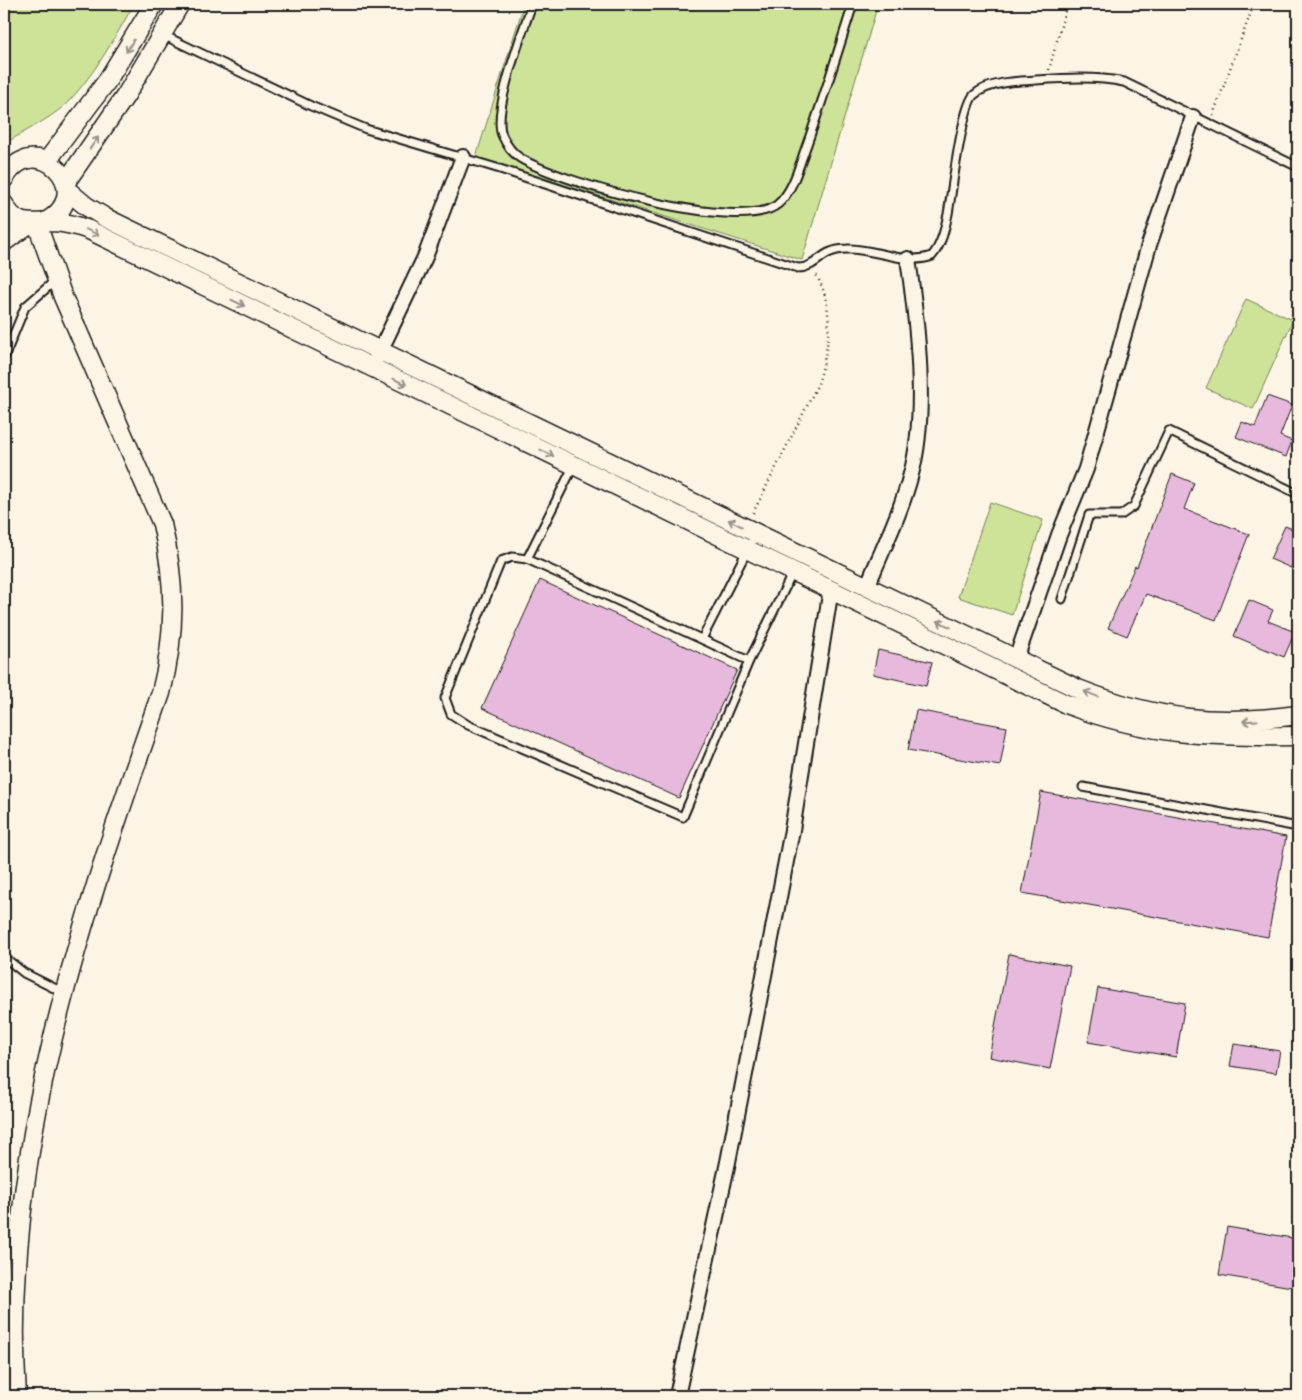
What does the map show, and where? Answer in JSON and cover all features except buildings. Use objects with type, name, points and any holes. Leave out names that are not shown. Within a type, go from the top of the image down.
[{"type":"street","points":[[47,161],[108,82],[154,4]]},
{"type":"street","points":[[4,242],[59,213],[63,206],[66,186],[126,96],[180,4]]},
{"type":"street","points":[[1016,659],[1046,571],[1086,469],[1132,314],[1149,245],[1193,117]]},
{"type":"street","points":[[372,368],[425,257],[463,157]]},
{"type":"street","points":[[4,179],[14,165],[22,161],[30,159],[47,161],[58,170],[66,186],[86,206],[106,218],[800,555],[1101,698],[1164,715],[1234,721],[1298,715]]},
{"type":"street","points":[[4,204],[14,217],[37,223],[66,223],[89,230],[831,589],[1043,694],[1112,720],[1164,732],[1192,735],[1298,736]]},
{"type":"street","points":[[17,1396],[11,1330],[10,1276],[14,1219],[22,1160],[37,1080],[83,913],[161,693],[171,656],[173,623],[169,556],[162,524],[57,278],[37,223]]},
{"type":"street","points":[[867,587],[904,494],[917,449],[918,348],[915,306],[908,259]]},
{"type":"street","points":[[678,1396],[728,1162],[792,830],[831,589]]},
{"type":"lane","points":[[532,4],[500,112],[501,133],[511,150],[519,157],[545,170],[632,198],[712,211],[757,214],[769,210],[780,203],[792,183],[816,120],[853,4]]},
{"type":"lane","points":[[163,35],[351,123],[386,136],[463,157],[784,265],[798,268],[810,266],[830,250],[840,249],[878,251],[908,259],[932,256],[942,239],[968,103],[974,95],[990,87],[1046,79],[1109,79],[1124,82],[1298,167]]},
{"type":"lane","points":[[4,358],[25,307],[57,278]]},
{"type":"lane","points":[[1062,599],[1089,515],[1121,515],[1134,506],[1169,431],[1298,494]]},
{"type":"lane","points":[[527,559],[574,466],[581,448]]},
{"type":"lane","points":[[702,639],[748,549],[751,530]]},
{"type":"lane","points":[[749,661],[527,559],[512,557],[501,561],[445,698],[451,714],[468,725],[683,817],[749,661],[800,555]]},
{"type":"lane","points":[[1083,787],[1298,827]]},
{"type":"lane","points":[[4,957],[24,973],[60,991]]},
{"type":"path","points":[[1046,79],[1067,4]]},
{"type":"path","points":[[1210,125],[1254,4]]},
{"type":"path","points":[[751,530],[818,384],[824,365],[829,328],[826,297],[821,283],[810,266]]},
{"type":"green space","points":[[4,4],[134,4],[103,57],[75,95],[51,116],[4,144]]},
{"type":"green space","points":[[524,4],[878,4],[802,260],[476,157]]},
{"type":"green space","points":[[1246,299],[1293,320],[1253,409],[1206,388]]},
{"type":"green space","points":[[990,502],[1043,520],[1012,615],[958,597]]}]
